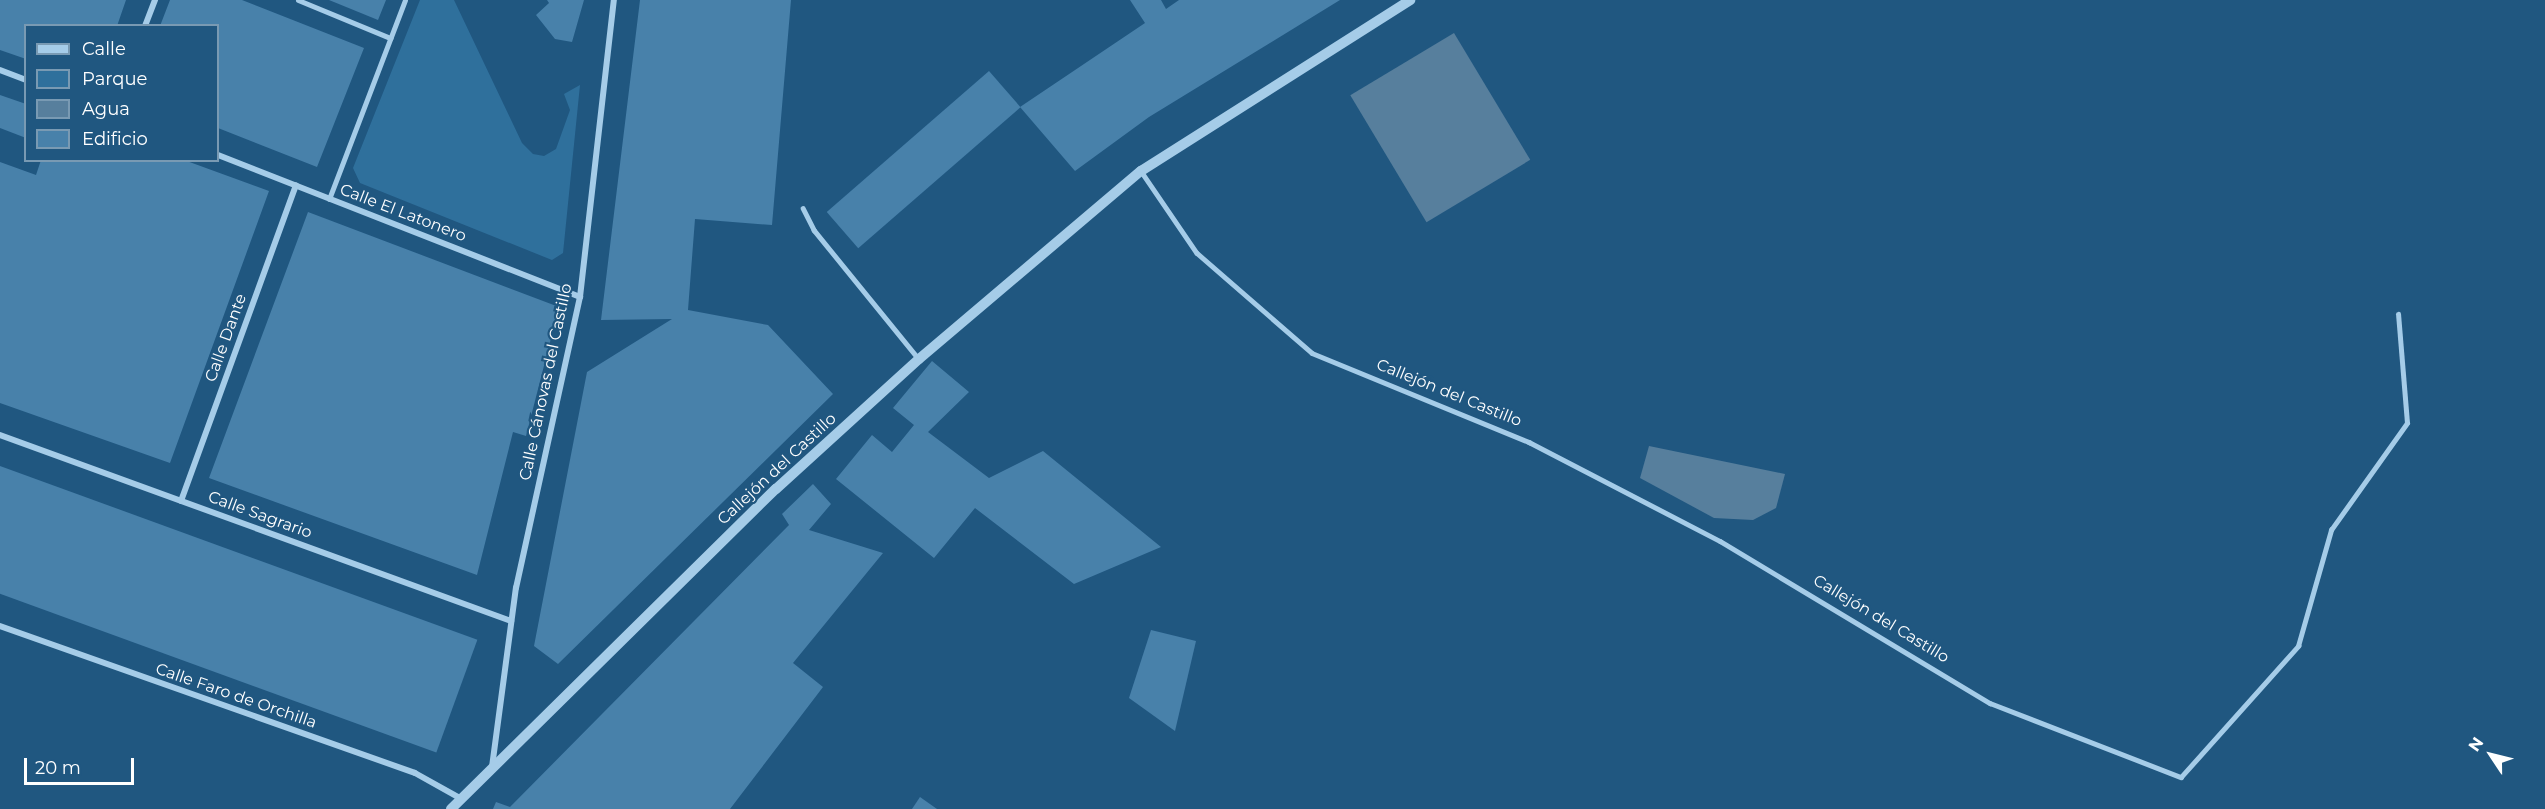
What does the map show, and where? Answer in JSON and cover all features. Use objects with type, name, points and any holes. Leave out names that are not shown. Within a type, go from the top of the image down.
[{"type":"street","points":[[146,24],[155,0]]},
{"type":"street","points":[[297,0],[390,38]]},
{"type":"street","points":[[329,199],[405,0]]},
{"type":"street","name":"Calle Cánovas del Castillo","points":[[492,768],[511,621],[580,297],[614,0]]},
{"type":"street","name":"Callejón del Castillo","points":[[451,809],[776,489],[919,358],[1141,171],[1410,0]]},
{"type":"street","points":[[0,70],[24,79]]},
{"type":"street","name":"Calle El Latonero","points":[[219,155],[580,297]]},
{"type":"street","name":"Calle Dante","points":[[181,501],[296,186]]},
{"type":"street","name":"Calle Sagrario","points":[[0,435],[511,621]]},
{"type":"street","name":"Calle Faro de Orchilla","points":[[0,626],[415,773],[460,798]]},
{"type":"lane","name":"Callejón del Castillo","points":[[1141,171],[1197,253],[1312,352],[1528,442],[1720,541],[1990,703],[2181,777],[2298,646],[2331,530],[2408,423],[2398,314]]},
{"type":"lane","points":[[803,208],[814,230],[919,358]]},
{"type":"green space","points":[[420,0],[454,0],[522,143],[533,154],[544,156],[556,149],[570,110],[564,94],[580,85],[563,253],[552,260],[360,183],[353,168]]},
{"type":"water","points":[[1454,33],[1530,160],[1427,222],[1350,95]]},
{"type":"water","points":[[1649,446],[1785,474],[1776,508],[1753,520],[1714,518],[1640,478]]},
{"type":"building","points":[[0,0],[126,0],[118,24],[24,24],[24,58],[0,50]]},
{"type":"building","points":[[170,0],[242,0],[364,48],[317,167],[219,128],[219,24],[161,24]]},
{"type":"building","points":[[329,0],[386,0],[378,20]]},
{"type":"building","points":[[547,0],[584,0],[572,42],[555,39],[536,15],[549,3]]},
{"type":"building","points":[[640,0],[791,0],[772,225],[695,219],[688,310],[768,325],[833,394],[558,664],[534,646],[587,372],[672,319],[601,320]]},
{"type":"building","points":[[1130,0],[1161,0],[1166,9],[1179,0],[1340,0],[1149,117],[1075,171],[1020,107],[1145,23]]},
{"type":"building","points":[[989,71],[1020,107],[858,248],[827,212]]},
{"type":"building","points":[[0,95],[24,103],[24,137],[0,128]]},
{"type":"building","points":[[0,162],[36,175],[40,162],[189,162],[269,191],[170,463],[0,403]]},
{"type":"building","points":[[308,212],[559,307],[526,436],[513,432],[477,575],[209,478]]},
{"type":"building","points":[[932,361],[969,392],[928,432],[989,478],[1043,451],[1161,547],[1074,584],[975,508],[934,558],[836,479],[872,435],[892,452],[914,425],[893,408]]},
{"type":"building","points":[[0,466],[477,640],[436,753],[0,594]]},
{"type":"building","points":[[813,484],[831,504],[809,530],[883,553],[793,663],[823,687],[730,809],[493,809],[496,802],[510,807],[789,525],[782,514]]},
{"type":"building","points":[[1151,630],[1196,641],[1175,731],[1129,698]]},
{"type":"building","points":[[920,797],[937,809],[912,809]]}]
